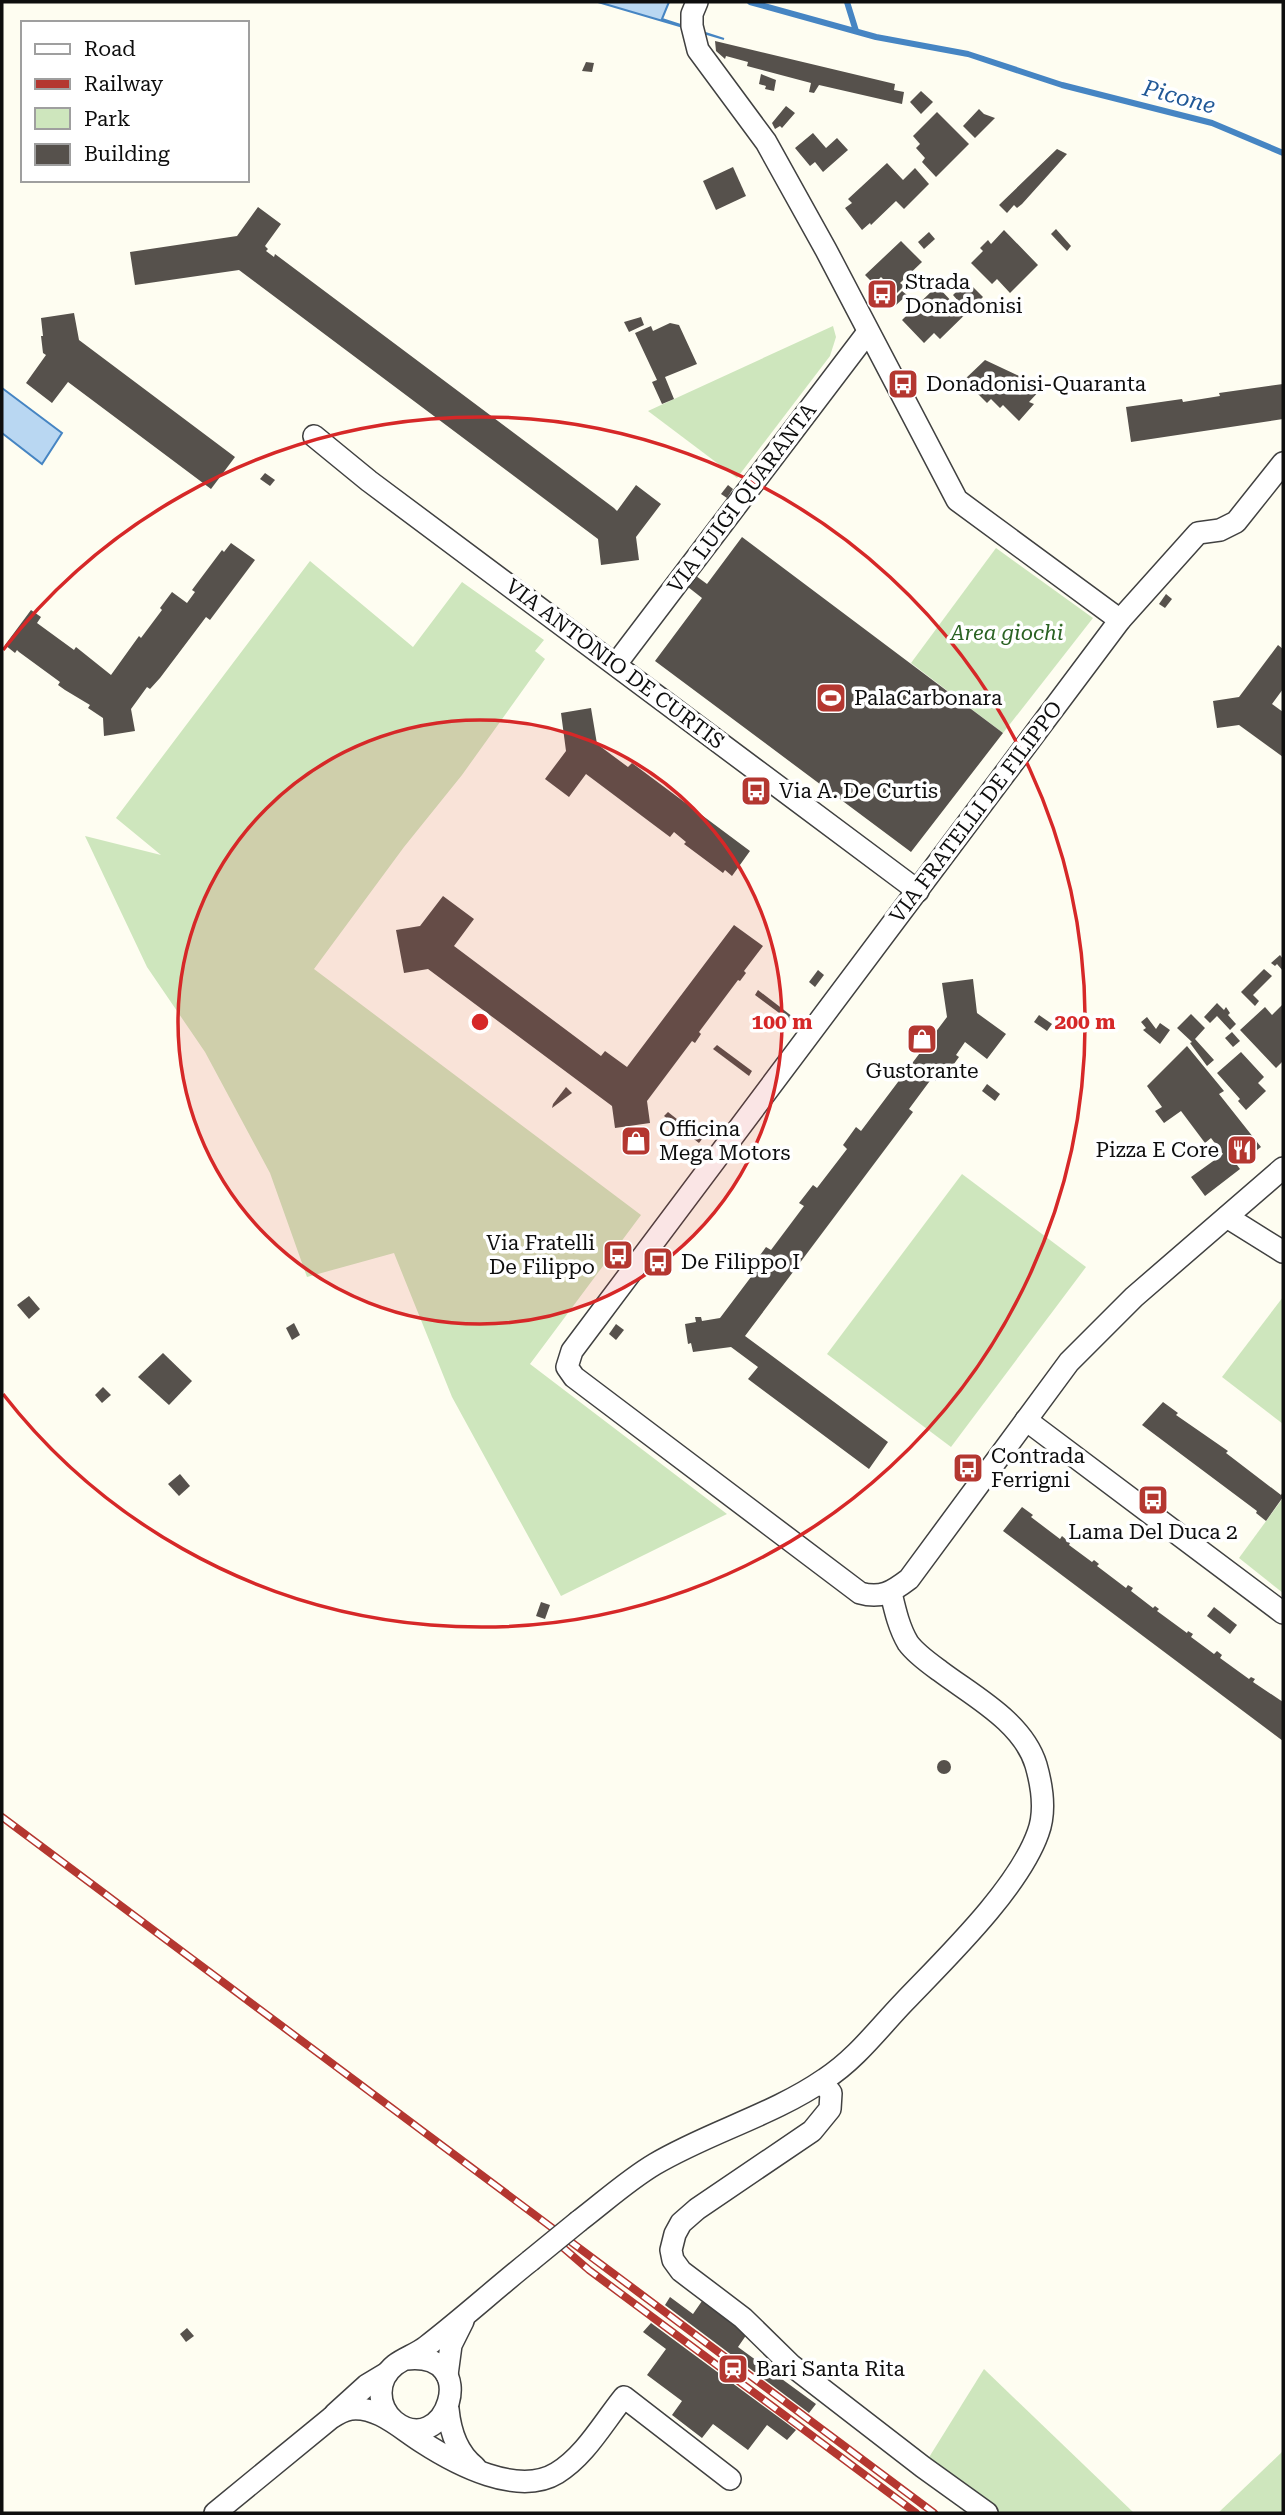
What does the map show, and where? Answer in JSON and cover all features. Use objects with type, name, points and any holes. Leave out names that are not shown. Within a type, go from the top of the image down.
[{"type":"street","points":[[697,2],[692,14],[692,26],[698,50],[766,142],[957,500],[1120,620]]},
{"type":"street","name":"VIA LUIGI QUARANTA","points":[[616,664],[868,332]]},
{"type":"street","name":"VIA ANTONIO DE CURTIS","points":[[314,436],[369,481],[918,891]]},
{"type":"street","name":"VIA FRATELLI DE FILIPPO","points":[[891,1593],[874,1597],[860,1593],[574,1377],[567,1367],[572,1351],[1120,620],[1198,533],[1220,530],[1236,522],[1283,463]]},
{"type":"street","points":[[215,2513],[367,2385],[425,2348],[579,2221],[656,2163],[822,2082],[852,2057],[998,1898],[1024,1862],[1039,1831],[1042,1809],[1035,1762],[1023,1740],[1007,1722],[915,1651],[901,1628],[891,1593],[909,1579],[1069,1362],[1134,1297],[1283,1168]]},
{"type":"street","points":[[1227,1217],[1283,1252]]},
{"type":"street","points":[[1026,1420],[1283,1613]]},
{"type":"street","points":[[822,2082],[831,2093],[830,2109],[822,2120],[785,2151],[697,2209],[681,2223],[674,2234],[671,2250],[673,2260],[681,2271],[743,2318],[791,2365],[987,2513]]},
{"type":"street","points":[[447,2375],[451,2345],[466,2317],[479,2302]]},
{"type":"street","points":[[406,2359],[429,2360],[447,2375],[451,2386],[449,2423],[456,2443],[471,2464],[482,2472]]},
{"type":"street","points":[[387,2373],[381,2395],[389,2416],[433,2449],[505,2480],[527,2483],[555,2475],[579,2455],[624,2397],[730,2479]]},
{"type":"street","points":[[331,2418],[342,2411],[358,2409],[409,2428],[421,2428],[432,2425],[448,2409]]},
{"type":"green space","points":[[833,326],[836,337],[830,356],[737,478],[648,411]]},
{"type":"green space","name":"Area giochi","points":[[996,548],[1093,618],[1003,733],[911,663]]},
{"type":"green space","points":[[310,561],[413,647],[462,582],[544,640],[535,651],[545,659],[462,775],[404,847],[314,969],[641,1215],[530,1364],[727,1514],[561,1596],[452,1397],[394,1253],[307,1277],[270,1173],[205,1052],[147,967],[85,836],[161,855],[116,818]]},
{"type":"green space","points":[[962,1174],[1086,1267],[951,1447],[827,1354]]},
{"type":"green space","points":[[1283,1297],[1283,1424],[1222,1377]]},
{"type":"green space","points":[[1283,1498],[1283,1593],[1239,1558]]},
{"type":"green space","points":[[984,2369],[1134,2513],[983,2513],[923,2467]]},
{"type":"green space","points":[[1283,2451],[1283,2513],[1218,2513]]},
{"type":"water","points":[[598,2],[669,2],[662,19],[724,39]]},
{"type":"water","points":[[2,388],[62,433],[42,464],[2,433]]},
{"type":"building","points":[[715,41],[895,84],[894,90],[904,92],[902,104],[819,85],[814,93],[809,92],[811,83],[747,66],[748,62],[726,56],[725,59],[716,51]]},
{"type":"building","points":[[586,62],[594,63],[592,72],[582,71]]},
{"type":"building","points":[[761,74],[776,80],[774,91],[759,84]]},
{"type":"building","points":[[921,91],[933,102],[921,114],[910,102]]},
{"type":"building","points":[[786,106],[795,113],[782,128],[780,126],[775,129],[772,123]]},
{"type":"building","points":[[979,109],[995,118],[975,138],[963,126]]},
{"type":"building","points":[[937,112],[969,144],[936,177],[922,162],[925,158],[916,148],[920,144],[913,136]]},
{"type":"building","points":[[813,133],[826,148],[837,138],[848,150],[823,172],[815,162],[810,166],[795,148]]},
{"type":"building","points":[[1057,149],[1067,154],[1022,204],[1017,208],[1014,205],[1007,213],[999,205]]},
{"type":"building","points":[[887,163],[903,180],[915,168],[929,184],[904,209],[896,201],[862,230],[845,208],[852,203],[848,199]]},
{"type":"building","points":[[733,167],[746,196],[716,210],[703,181]]},
{"type":"building","points":[[258,207],[281,224],[265,246],[268,249],[266,251],[274,257],[275,254],[617,511],[636,485],[661,504],[636,537],[639,560],[601,565],[598,539],[239,270],[135,285],[130,252],[237,236]]},
{"type":"building","points":[[1056,229],[1071,246],[1067,251],[1051,234]]},
{"type":"building","points":[[1004,230],[1038,265],[1010,293],[997,279],[992,284],[971,263],[983,251],[980,248],[988,240],[991,244]]},
{"type":"building","points":[[929,232],[935,239],[924,249],[918,242]]},
{"type":"building","points":[[901,241],[922,262],[900,283],[904,286],[897,293],[881,277],[874,284],[865,275]]},
{"type":"building","points":[[967,281],[983,297],[940,339],[934,333],[924,343],[902,320],[937,286],[956,306],[959,302],[953,295]]},
{"type":"building","points":[[902,291],[907,295],[895,306],[891,302]]},
{"type":"building","points":[[1003,301],[1010,307],[1000,316],[994,310]]},
{"type":"building","points":[[74,313],[79,340],[235,457],[211,489],[68,382],[52,403],[26,383],[46,355],[43,353],[41,318]]},
{"type":"building","points":[[641,317],[644,325],[629,332],[624,322]]},
{"type":"building","points":[[670,323],[679,325],[697,364],[665,377],[674,399],[662,404],[652,382],[657,380],[635,333],[651,326],[653,331]]},
{"type":"building","points":[[985,360],[1030,381],[1033,378],[1042,388],[1029,402],[1034,404],[1019,421],[1003,405],[1000,408],[991,399],[987,403],[964,380]]},
{"type":"building","points":[[1283,384],[1283,419],[1131,442],[1126,407],[1182,399],[1183,402],[1220,396],[1219,393]]},
{"type":"building","points":[[265,473],[275,480],[270,486],[260,479]]},
{"type":"building","points":[[728,485],[733,489],[727,498],[721,494]]},
{"type":"building","name":"PalaCarbonara","points":[[742,537],[1003,733],[911,852],[655,661],[702,598],[688,587],[696,576],[707,584]]},
{"type":"building","points":[[231,543],[255,560],[210,620],[206,617],[160,678],[150,689],[147,687],[131,709],[135,731],[104,736],[103,718],[88,708],[90,705],[58,685],[60,682],[17,650],[15,653],[5,645],[31,610],[41,617],[37,623],[74,650],[76,647],[111,675],[162,610],[160,608],[172,592],[187,603],[195,592],[192,590],[222,550],[224,552]]},
{"type":"building","points":[[1166,594],[1172,599],[1165,608],[1159,604]]},
{"type":"building","points":[[1278,645],[1283,649],[1283,689],[1272,704],[1283,712],[1283,757],[1239,725],[1217,728],[1213,701],[1239,697]]},
{"type":"building","points":[[591,708],[597,744],[628,767],[632,763],[750,851],[732,876],[725,870],[723,873],[684,844],[686,842],[674,832],[670,837],[586,774],[569,797],[545,779],[566,751],[561,713]]},
{"type":"building","points":[[443,896],[474,919],[454,946],[601,1056],[605,1051],[627,1067],[734,925],[763,946],[744,971],[746,973],[699,1032],[701,1034],[695,1043],[692,1041],[647,1101],[650,1123],[615,1128],[612,1106],[428,969],[404,973],[396,930],[420,926]]},
{"type":"building","points":[[1280,955],[1283,959],[1283,971],[1277,964],[1275,966],[1271,963]]},
{"type":"building","points":[[1264,969],[1272,976],[1253,995],[1259,1001],[1255,1006],[1241,992]]},
{"type":"building","points":[[818,970],[824,975],[815,987],[809,982]]},
{"type":"building","points":[[973,979],[977,1013],[1006,1034],[987,1059],[965,1042],[951,1068],[948,1065],[936,1081],[932,1078],[909,1109],[913,1112],[745,1336],[888,1442],[869,1469],[748,1379],[758,1367],[731,1347],[693,1352],[691,1343],[688,1344],[685,1324],[696,1322],[695,1317],[701,1317],[702,1321],[720,1318],[757,1269],[752,1266],[766,1247],[771,1250],[804,1206],[799,1203],[813,1185],[817,1188],[847,1149],[843,1145],[856,1127],[861,1131],[947,1017],[942,983]]},
{"type":"building","points":[[758,990],[793,1017],[790,1021],[755,995]]},
{"type":"building","points":[[1217,1003],[1224,1010],[1226,1007],[1230,1013],[1228,1015],[1236,1024],[1230,1030],[1217,1016],[1210,1023],[1204,1017]]},
{"type":"building","points":[[1283,1004],[1283,1061],[1276,1068],[1240,1030],[1265,1007],[1272,1015]]},
{"type":"building","points":[[1191,1014],[1205,1028],[1195,1039],[1214,1060],[1207,1066],[1190,1043],[1192,1042],[1177,1028]]},
{"type":"building","points":[[1039,1015],[1052,1024],[1047,1031],[1034,1022]]},
{"type":"building","points":[[1147,1017],[1156,1029],[1160,1023],[1170,1030],[1160,1044],[1143,1030],[1146,1028],[1141,1022]]},
{"type":"building","points":[[1232,1032],[1240,1041],[1233,1047],[1225,1038]]},
{"type":"building","points":[[717,1045],[752,1071],[749,1076],[713,1049]]},
{"type":"building","points":[[1187,1046],[1224,1091],[1219,1094],[1261,1147],[1237,1165],[1240,1169],[1205,1196],[1191,1177],[1223,1154],[1211,1138],[1205,1143],[1181,1111],[1164,1123],[1155,1111],[1162,1107],[1147,1086]]},
{"type":"building","points":[[1241,1052],[1264,1077],[1258,1083],[1266,1091],[1246,1110],[1217,1073]]},
{"type":"building","points":[[987,1084],[1000,1094],[995,1101],[982,1091]]},
{"type":"building","points":[[566,1087],[572,1093],[552,1108],[553,1104]]},
{"type":"building","points":[[668,1112],[702,1139],[699,1143],[664,1116]]},
{"type":"building","points":[[29,1296],[40,1309],[29,1319],[17,1305]]},
{"type":"building","points":[[294,1323],[300,1335],[292,1340],[286,1328]]},
{"type":"building","points":[[616,1324],[624,1330],[616,1340],[609,1334]]},
{"type":"building","points":[[163,1353],[192,1381],[169,1405],[138,1377]]},
{"type":"building","points":[[103,1387],[111,1395],[102,1403],[95,1395]]},
{"type":"building","points":[[1163,1402],[1178,1413],[1176,1415],[1228,1451],[1226,1453],[1281,1495],[1283,1492],[1283,1497],[1266,1521],[1257,1511],[1142,1425]]},
{"type":"building","points":[[180,1474],[190,1486],[179,1496],[168,1484]]},
{"type":"building","points":[[1022,1507],[1060,1539],[1062,1536],[1069,1545],[1092,1562],[1094,1560],[1099,1564],[1097,1566],[1126,1588],[1128,1585],[1133,1588],[1131,1591],[1153,1608],[1155,1606],[1159,1609],[1157,1611],[1187,1633],[1188,1631],[1193,1634],[1191,1637],[1214,1654],[1217,1651],[1222,1655],[1220,1658],[1249,1679],[1255,1679],[1253,1682],[1283,1702],[1283,1741],[1003,1531]]},
{"type":"building","points":[[541,1602],[550,1605],[545,1619],[536,1616]]},
{"type":"building","points":[[1214,1607],[1237,1625],[1230,1634],[1207,1616]]},
{"type":"building","points":[[941,1760],[947,1760],[951,1767],[947,1774],[941,1774],[937,1770],[937,1764]]},
{"type":"building","points":[[670,2297],[693,2314],[702,2301],[747,2334],[738,2347],[816,2404],[809,2413],[665,2305]]},
{"type":"building","name":"Bari Santa Rita","points":[[651,2323],[796,2430],[787,2440],[767,2425],[748,2450],[713,2424],[702,2438],[672,2415],[682,2401],[647,2375],[666,2349],[643,2332]]},
{"type":"building","points":[[187,2328],[194,2336],[186,2342],[180,2334]]},
{"type":"waterway","name":"Picone","points":[[750,2],[876,37],[968,54],[1062,85],[1212,123],[1283,153]]},
{"type":"waterway","points":[[847,2],[856,31]]},
{"type":"railway","points":[[2,1817],[934,2513]]},
{"type":"railway","points":[[560,2245],[589,2270],[916,2513]]},
{"type":"place","name":"Strada Donadonisi","points":[[882,294]]},
{"type":"place","name":"Donadonisi-Quaranta","points":[[903,384]]},
{"type":"place","name":"PalaCarbonara","points":[[831,698]]},
{"type":"place","name":"Via A. De Curtis","points":[[756,791]]},
{"type":"place","name":"Gustorante","points":[[922,1039]]},
{"type":"place","name":"Officina Mega Motors","points":[[636,1141]]},
{"type":"place","name":"Pizza E Core","points":[[1242,1150]]},
{"type":"place","name":"Via Fratelli De Filippo","points":[[618,1255]]},
{"type":"place","name":"De Filippo I","points":[[658,1262]]},
{"type":"place","name":"Contrada Ferrigni","points":[[968,1468]]},
{"type":"place","name":"Lama Del Duca 2","points":[[1153,1500]]},
{"type":"place","name":"Bari Santa Rita","points":[[733,2369]]}]
